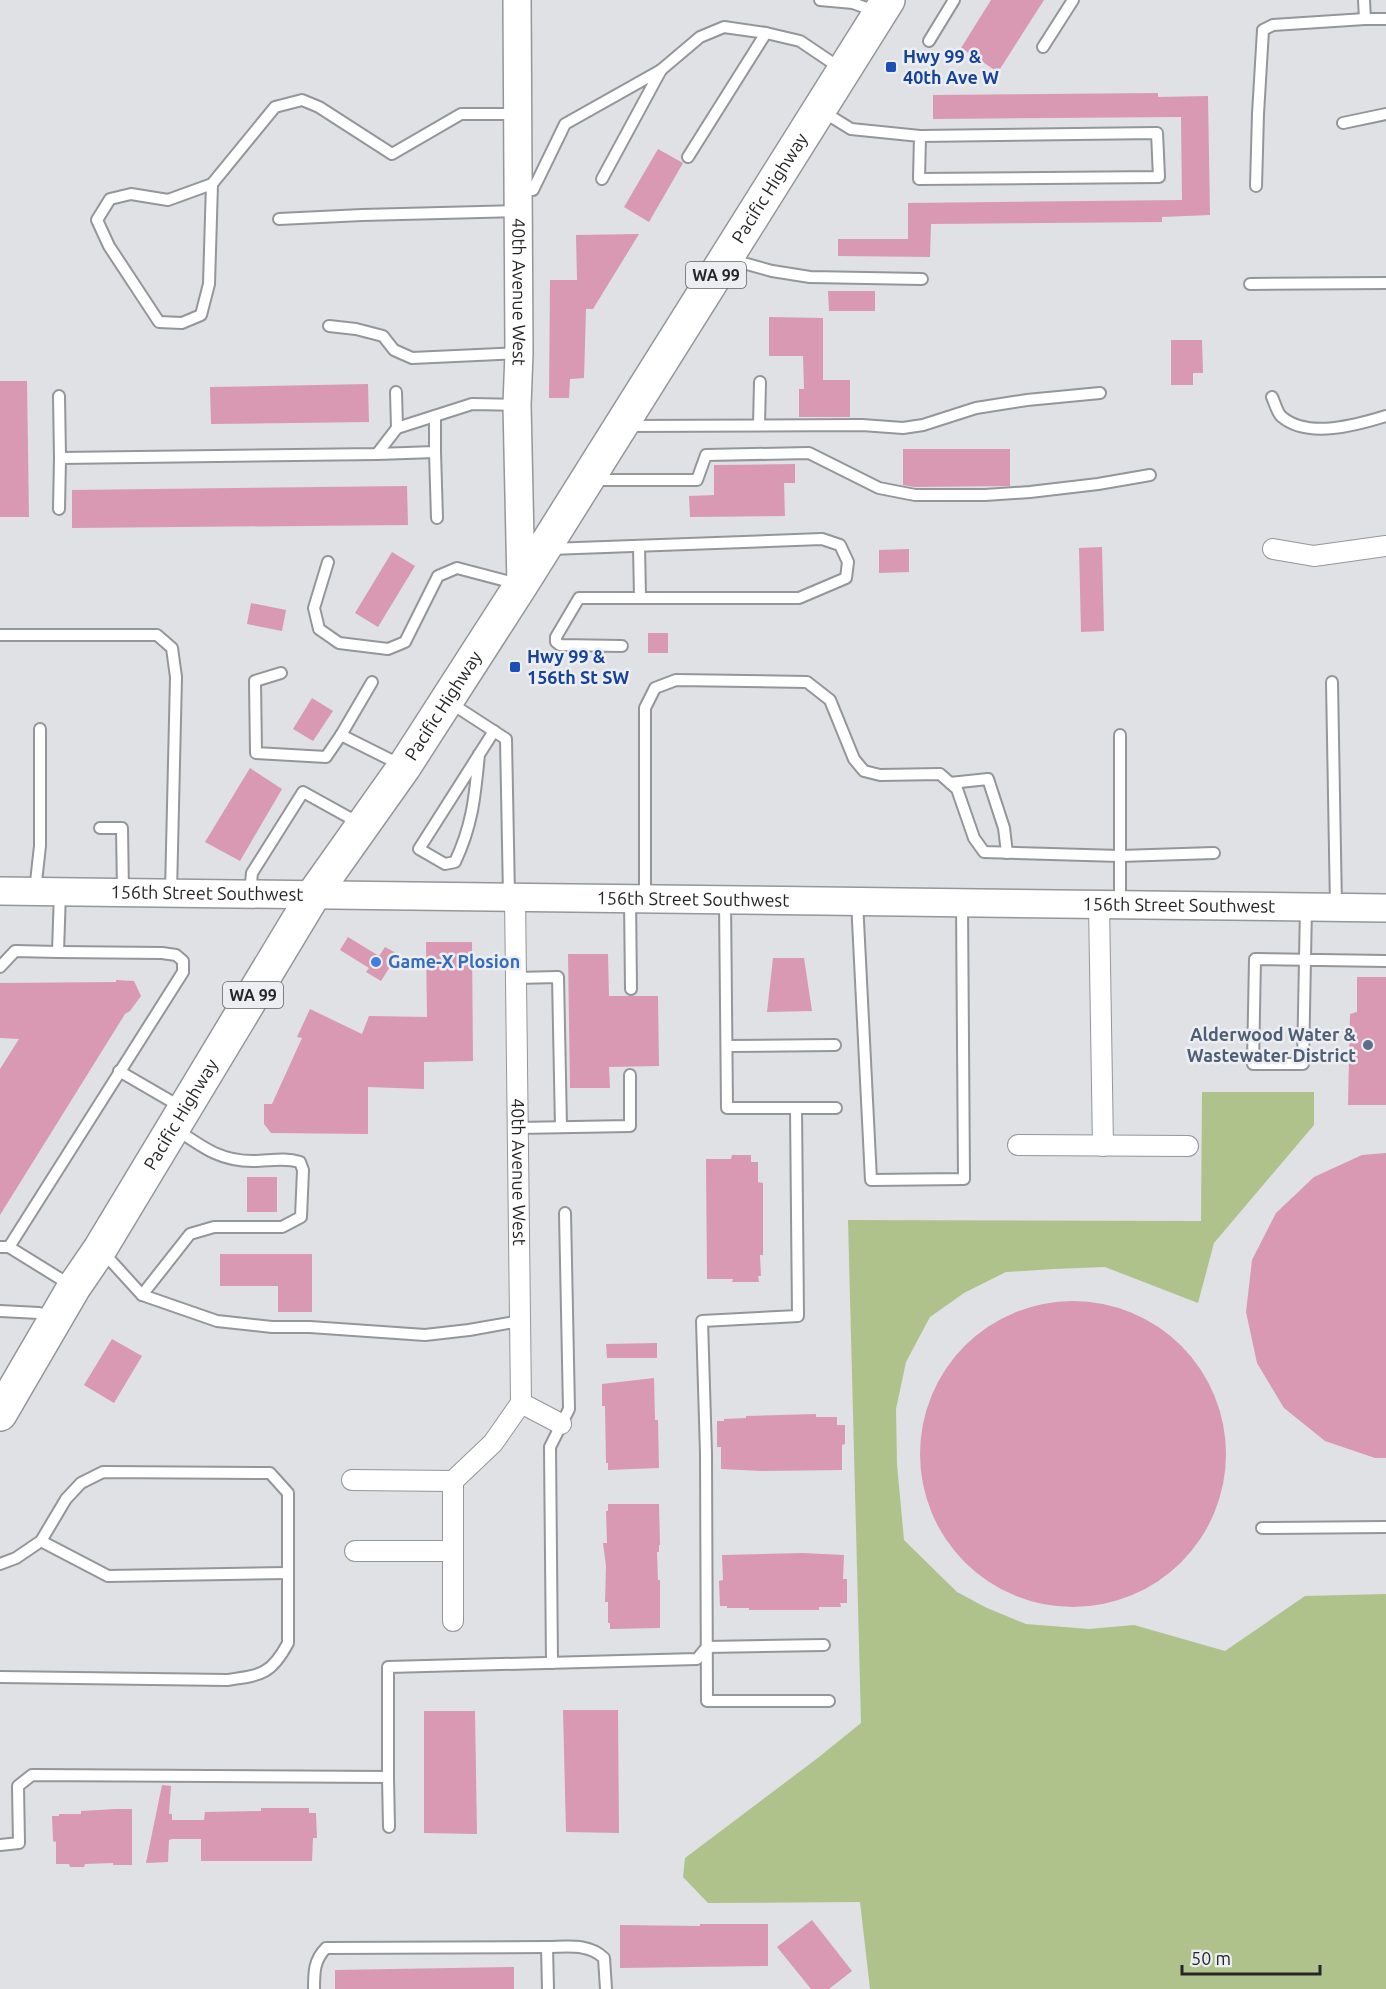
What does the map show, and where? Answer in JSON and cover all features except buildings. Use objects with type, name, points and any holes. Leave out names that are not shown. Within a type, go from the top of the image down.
[{"type":"highway","name":"Pacific Highway","points":[[0,1414],[74,1287],[100,1249],[314,894],[404,767],[521,585],[884,6]]},
{"type":"street","name":"40th Avenue West","points":[[517,0],[519,353],[517,405],[521,585]]},
{"type":"street","points":[[1273,549],[1314,556],[1386,546]]},
{"type":"street","name":"156th Street Southwest","points":[[0,891],[1386,908]]},
{"type":"street","name":"40th Avenue West","points":[[512,896],[516,978],[521,1403]]},
{"type":"street","points":[[1103,1146],[1109,904]]},
{"type":"street","points":[[1018,1145],[1188,1146]]},
{"type":"street","points":[[352,1480],[453,1481],[493,1443],[521,1403],[561,1424]]},
{"type":"street","points":[[453,1481],[453,1621]]},
{"type":"street","points":[[355,1551],[453,1551]]},
{"type":"lane","points":[[819,0],[884,6]]},
{"type":"lane","points":[[929,41],[954,0]]},
{"type":"lane","points":[[1042,47],[1073,0]]},
{"type":"lane","points":[[1364,0],[1365,20]]},
{"type":"lane","points":[[1256,186],[1263,30],[1274,25],[1386,19]]},
{"type":"lane","points":[[279,219],[362,215],[518,200],[533,190],[565,124],[661,70],[700,37],[724,27],[800,41],[844,70]]},
{"type":"lane","points":[[688,157],[766,33]]},
{"type":"lane","points":[[602,179],[661,70]]},
{"type":"lane","points":[[212,184],[209,284],[201,315],[182,322],[159,322],[109,246],[97,220],[110,199],[131,194],[168,200],[212,184],[275,107],[302,100],[319,107],[392,154],[461,114],[518,114]]},
{"type":"lane","points":[[819,110],[851,129],[920,136],[1157,133],[1159,177],[919,178],[920,136]]},
{"type":"lane","points":[[1343,123],[1386,114]]},
{"type":"lane","points":[[726,259],[772,272],[810,277],[922,279]]},
{"type":"lane","points":[[1250,284],[1386,283]]},
{"type":"lane","points":[[329,326],[356,329],[383,336],[394,350],[412,358],[519,353]]},
{"type":"lane","points":[[759,425],[760,382]]},
{"type":"lane","points":[[396,392],[397,428]]},
{"type":"lane","points":[[621,427],[861,425],[903,428],[923,425],[976,408],[1027,399],[1100,393]]},
{"type":"lane","points":[[59,396],[59,509]]},
{"type":"lane","points":[[1272,397],[1280,416],[1294,424],[1331,428],[1386,416]]},
{"type":"lane","points":[[377,454],[397,428],[472,404],[517,405]]},
{"type":"lane","points":[[435,416],[437,518]]},
{"type":"lane","points":[[60,458],[435,452]]},
{"type":"lane","points":[[588,480],[697,480],[706,455],[809,453],[879,488],[915,495],[985,495],[1030,492],[1150,475]]},
{"type":"lane","points":[[544,549],[822,539],[840,545],[848,562],[846,578],[799,598],[579,598],[556,637],[556,642],[560,645],[622,646]]},
{"type":"lane","points":[[639,546],[640,598]]},
{"type":"lane","points":[[328,562],[315,608],[319,629],[339,643],[388,649],[405,642],[438,576],[457,568],[521,585]]},
{"type":"lane","points":[[0,635],[157,635],[172,648],[176,677],[171,892]]},
{"type":"lane","points":[[281,673],[255,681],[256,753],[326,757],[372,682]]},
{"type":"lane","points":[[631,988],[638,898],[645,708],[655,688],[676,680],[807,682],[830,700],[854,759],[864,771],[880,775],[940,774],[957,789],[974,838],[984,852],[1120,856],[1214,854]]},
{"type":"lane","points":[[1332,682],[1336,907]]},
{"type":"lane","points":[[446,700],[507,739],[512,896]]},
{"type":"lane","points":[[40,729],[40,846],[58,952]]},
{"type":"lane","points":[[479,754],[474,810],[466,840],[455,862],[445,864],[419,849],[479,754],[494,731]]},
{"type":"lane","points":[[341,735],[404,767]]},
{"type":"lane","points":[[1109,904],[1120,856],[1120,735]]},
{"type":"lane","points":[[950,783],[988,779],[1004,828],[1007,853]]},
{"type":"lane","points":[[250,893],[252,873],[303,792],[363,825]]},
{"type":"lane","points":[[100,828],[122,828],[123,892]]},
{"type":"lane","points":[[725,899],[727,1108],[836,1108]]},
{"type":"lane","points":[[857,901],[872,1180],[964,1179],[962,902]]},
{"type":"lane","points":[[1306,907],[1305,959],[1303,1064],[1252,1064],[1255,959],[1305,959],[1386,961]]},
{"type":"lane","points":[[0,967],[15,951],[162,953],[176,955],[183,961],[183,972],[4,1247],[74,1287]]},
{"type":"lane","points":[[516,978],[558,978],[561,1127]]},
{"type":"lane","points":[[727,1046],[835,1045]]},
{"type":"lane","points":[[119,1071],[178,1118],[210,1153],[228,1159],[254,1161],[288,1158],[300,1161],[303,1170],[301,1217],[282,1227],[214,1227],[190,1234],[142,1295]]},
{"type":"lane","points":[[518,1128],[630,1125],[630,1075]]},
{"type":"lane","points":[[796,1108],[798,1316],[702,1321],[706,1453],[707,1701],[829,1701]]},
{"type":"lane","points":[[552,1663],[550,1448],[569,1409],[565,1213]]},
{"type":"lane","points":[[100,1249],[142,1295],[217,1321],[272,1327],[310,1327],[425,1335],[520,1321]]},
{"type":"lane","points":[[0,1311],[39,1313],[56,1319]]},
{"type":"lane","points":[[0,1564],[16,1558],[42,1541],[66,1499],[81,1483],[103,1472],[270,1473],[288,1493],[288,1644],[278,1662],[259,1676],[227,1680],[0,1677]]},
{"type":"lane","points":[[1262,1528],[1386,1527]]},
{"type":"lane","points":[[42,1541],[108,1576],[287,1573]]},
{"type":"lane","points":[[389,1827],[388,1667],[697,1659],[707,1647],[824,1645]]},
{"type":"lane","points":[[0,1845],[19,1843],[18,1786],[32,1775],[388,1777]]},
{"type":"lane","points":[[547,1947],[548,1989]]},
{"type":"lane","points":[[314,1989],[314,1972],[318,1956],[326,1948],[547,1947],[582,1947],[595,1950],[604,1958],[606,1989]]},
{"type":"green space","points":[[1202,1092],[1314,1092],[1314,1125],[1214,1243],[1198,1303],[1105,1267],[1054,1269],[1006,1272],[964,1293],[930,1317],[906,1362],[896,1409],[897,1464],[904,1540],[957,1592],[987,1608],[1026,1624],[1089,1629],[1134,1625],[1225,1651],[1305,1596],[1386,1594],[1386,1989],[870,1989],[860,1902],[708,1903],[683,1877],[685,1858],[861,1723],[848,1220],[1201,1221]]},
{"type":"place","name":"Hwy 99 & 40th Ave W","points":[[891,67]]},
{"type":"place","name":"Hwy 99 & 156th St SW","points":[[515,667]]},
{"type":"place","name":"Game-X Plosion","points":[[376,962]]},
{"type":"place","name":"Alderwood Water & Wastewater District","points":[[1368,1045]]}]
